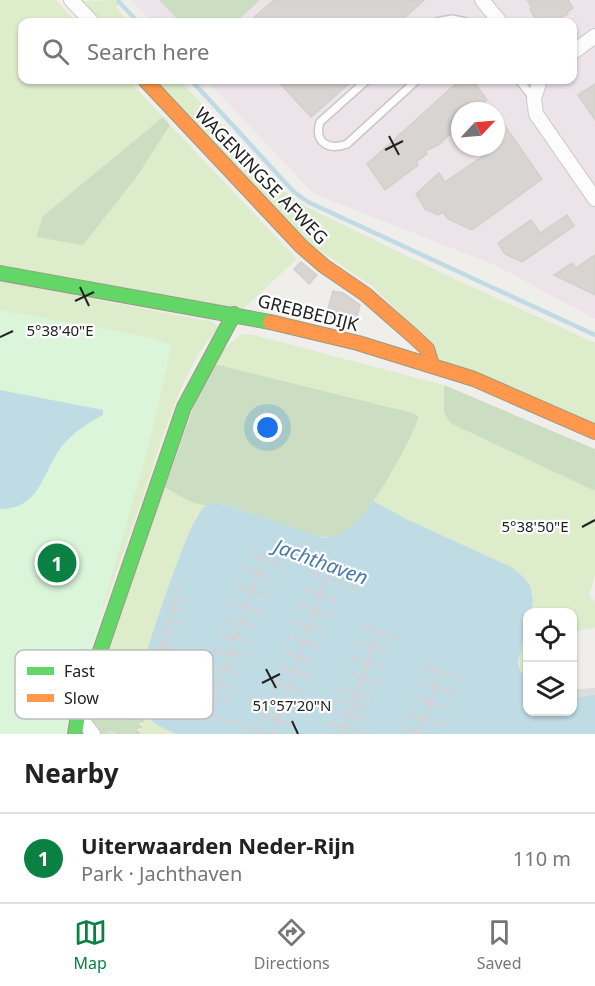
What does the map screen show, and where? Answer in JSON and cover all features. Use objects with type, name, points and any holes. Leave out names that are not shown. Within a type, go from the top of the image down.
[{"type":"street","points":[[71,0],[88,18]]},
{"type":"street","points":[[482,0],[497,18]]},
{"type":"street","points":[[577,50],[595,36]]},
{"type":"street","name":"WAGENINGSE AFWEG","points":[[149,84],[301,246],[324,266],[365,294],[427,349],[432,365]]},
{"type":"street","points":[[539,84],[534,99],[536,114],[595,199]]},
{"type":"street","name":"GREBBEDIJK","points":[[0,273],[234,314],[335,337],[475,379],[595,432]]},
{"type":"street","points":[[100,650],[184,407],[234,314]]},
{"type":"street","points":[[75,734],[77,719]]},
{"type":"street","points":[[81,719],[93,734]]},
{"type":"lane","points":[[362,84],[320,122],[317,131],[320,140],[328,146],[338,147],[347,144],[413,84]]},
{"type":"lane","points":[[522,84],[534,99]]},
{"type":"path","points":[[250,554],[281,565]]},
{"type":"path","points":[[213,702],[263,559]]},
{"type":"path","points":[[242,568],[275,579]]},
{"type":"path","points":[[311,572],[354,587]]},
{"type":"path","points":[[273,734],[329,572]]},
{"type":"path","points":[[236,585],[269,597]]},
{"type":"path","points":[[161,650],[178,586]]},
{"type":"path","points":[[305,589],[337,601]]},
{"type":"path","points":[[176,598],[188,602]]},
{"type":"path","points":[[230,601],[263,613]]},
{"type":"path","points":[[299,605],[332,616]]},
{"type":"path","points":[[173,609],[185,612]]},
{"type":"path","points":[[224,619],[258,628]]},
{"type":"path","points":[[170,621],[182,625]]},
{"type":"path","points":[[294,621],[326,632]]},
{"type":"path","points":[[363,625],[402,639]]},
{"type":"path","points":[[344,734],[379,631]]},
{"type":"path","points":[[166,632],[178,635]]},
{"type":"path","points":[[219,633],[253,643]]},
{"type":"path","points":[[288,636],[321,648]]},
{"type":"path","points":[[357,641],[390,652]]},
{"type":"path","points":[[163,643],[175,647]]},
{"type":"path","points":[[213,650],[248,658]]},
{"type":"path","points":[[283,651],[315,663]]},
{"type":"path","points":[[352,657],[384,668]]},
{"type":"path","points":[[278,666],[310,677]]},
{"type":"path","points":[[425,666],[464,680]]},
{"type":"path","points":[[213,667],[241,675]]},
{"type":"path","points":[[347,672],[379,684]]},
{"type":"path","points":[[402,728],[419,734],[441,672]]},
{"type":"path","points":[[420,681],[458,696]]},
{"type":"path","points":[[272,682],[305,693]]},
{"type":"path","points":[[213,683],[236,689]]},
{"type":"path","points":[[341,688],[374,699]]},
{"type":"path","points":[[414,697],[452,711]]},
{"type":"path","points":[[267,698],[300,709]]},
{"type":"path","points":[[214,699],[231,702]]},
{"type":"path","points":[[337,699],[369,710]]},
{"type":"path","points":[[333,710],[366,721]]},
{"type":"path","points":[[408,712],[446,726]]},
{"type":"path","points":[[261,714],[294,725]]},
{"type":"path","points":[[213,715],[267,734]]},
{"type":"path","points":[[138,734],[143,719]]},
{"type":"path","points":[[329,722],[362,734]]},
{"type":"shaded area","points":[[131,0],[595,0],[595,319],[495,265],[314,194],[210,84],[577,84],[577,18],[148,18]]},
{"type":"green space","points":[[0,0],[56,0],[72,18],[18,18],[18,84],[132,84],[163,117],[43,216],[138,175],[170,125],[297,259],[243,309],[0,266]]},
{"type":"green space","points":[[120,0],[116,8],[125,18],[96,18],[81,1]]},
{"type":"green space","points":[[159,0],[260,0],[240,18],[176,18]]},
{"type":"green space","points":[[155,84],[183,84],[289,196],[311,209],[446,275],[595,343],[595,425],[439,361],[419,332],[372,286],[303,239]]},
{"type":"green space","points":[[163,117],[170,125],[138,175],[83,245],[36,237],[43,216]]},
{"type":"green space","points":[[0,281],[213,322],[219,328],[206,343],[183,384],[89,650],[17,650],[0,326]]},
{"type":"green space","points":[[0,310],[149,337],[172,345],[149,445],[91,650],[15,650],[15,719],[69,719],[64,734],[0,734]]},
{"type":"green space","points":[[243,334],[254,335],[444,385],[444,412],[450,423],[595,491],[595,576],[589,595],[595,602],[595,628],[577,631],[577,608],[531,608],[533,592],[373,501],[420,418],[413,413],[212,365],[234,340]]},
{"type":"green space","points":[[212,365],[413,413],[419,417],[398,460],[377,495],[367,511],[348,531],[333,537],[317,536],[227,505],[196,503],[165,487],[202,383]]},
{"type":"green space","points":[[444,385],[595,449],[595,491],[450,423],[444,412]]},
{"type":"green space","points":[[165,487],[206,505],[197,514],[150,650],[106,650]]},
{"type":"green space","points":[[523,640],[523,675],[519,661]]},
{"type":"green space","points":[[21,719],[68,719],[64,734],[22,734]]},
{"type":"green space","points":[[90,719],[142,719],[137,734],[116,734],[111,731],[108,734],[99,734]]},
{"type":"green space","points":[[143,719],[149,719],[158,726],[177,734],[139,734]]},
{"type":"water","points":[[0,390],[103,410],[103,415],[81,428],[66,441],[32,496],[24,503],[0,509]]},
{"type":"water","name":"Jachthaven","points":[[373,501],[408,520],[511,567],[527,581],[533,597],[532,608],[523,608],[523,641],[518,662],[523,675],[523,716],[577,716],[577,690],[595,688],[595,734],[177,734],[150,719],[213,719],[213,650],[148,650],[188,535],[207,504],[227,505],[325,538],[347,530]]},
{"type":"pier","points":[[595,688],[595,695],[577,697],[579,690]]},
{"type":"building","points":[[274,0],[424,0],[404,18],[254,18]]},
{"type":"building","points":[[527,0],[568,0],[573,8],[560,18],[535,18],[530,9],[532,8]]},
{"type":"building","points":[[281,84],[348,84],[311,117]]},
{"type":"building","points":[[456,84],[476,84],[487,100],[484,102],[451,102],[451,133],[438,145],[425,151],[427,154],[416,162],[418,165],[385,190],[367,164]]},
{"type":"building","points":[[595,84],[595,120],[578,95]]},
{"type":"building","points":[[505,126],[542,179],[472,230],[448,219],[443,212],[438,215],[425,209],[416,194],[439,173],[445,182],[483,156],[505,156]]},
{"type":"building","points":[[567,215],[574,226],[522,262],[505,254],[498,243],[531,220],[540,233]]},
{"type":"building","points":[[595,255],[595,295],[554,275],[572,263],[576,268]]},
{"type":"building","points":[[301,262],[317,275],[309,284],[294,269]]},
{"type":"building","points":[[333,291],[343,293],[360,305],[355,323],[326,316]]},
{"type":"waterway","points":[[119,2],[134,18]]},
{"type":"waterway","points":[[195,84],[294,192],[308,202],[595,335]]},
{"type":"traffic: fast","points":[[0,273],[270,322]]},
{"type":"traffic: fast","points":[[100,650],[184,407],[234,314]]},
{"type":"traffic: fast","points":[[75,734],[77,719]]},
{"type":"traffic: slow","points":[[149,84],[301,246],[324,266],[365,294],[427,349],[432,365]]},
{"type":"traffic: slow","points":[[270,322],[358,343],[474,379],[595,432]]},
{"type":"place","name":"Uiterwaarden Neder-Rijn","points":[[57,563]]}]
